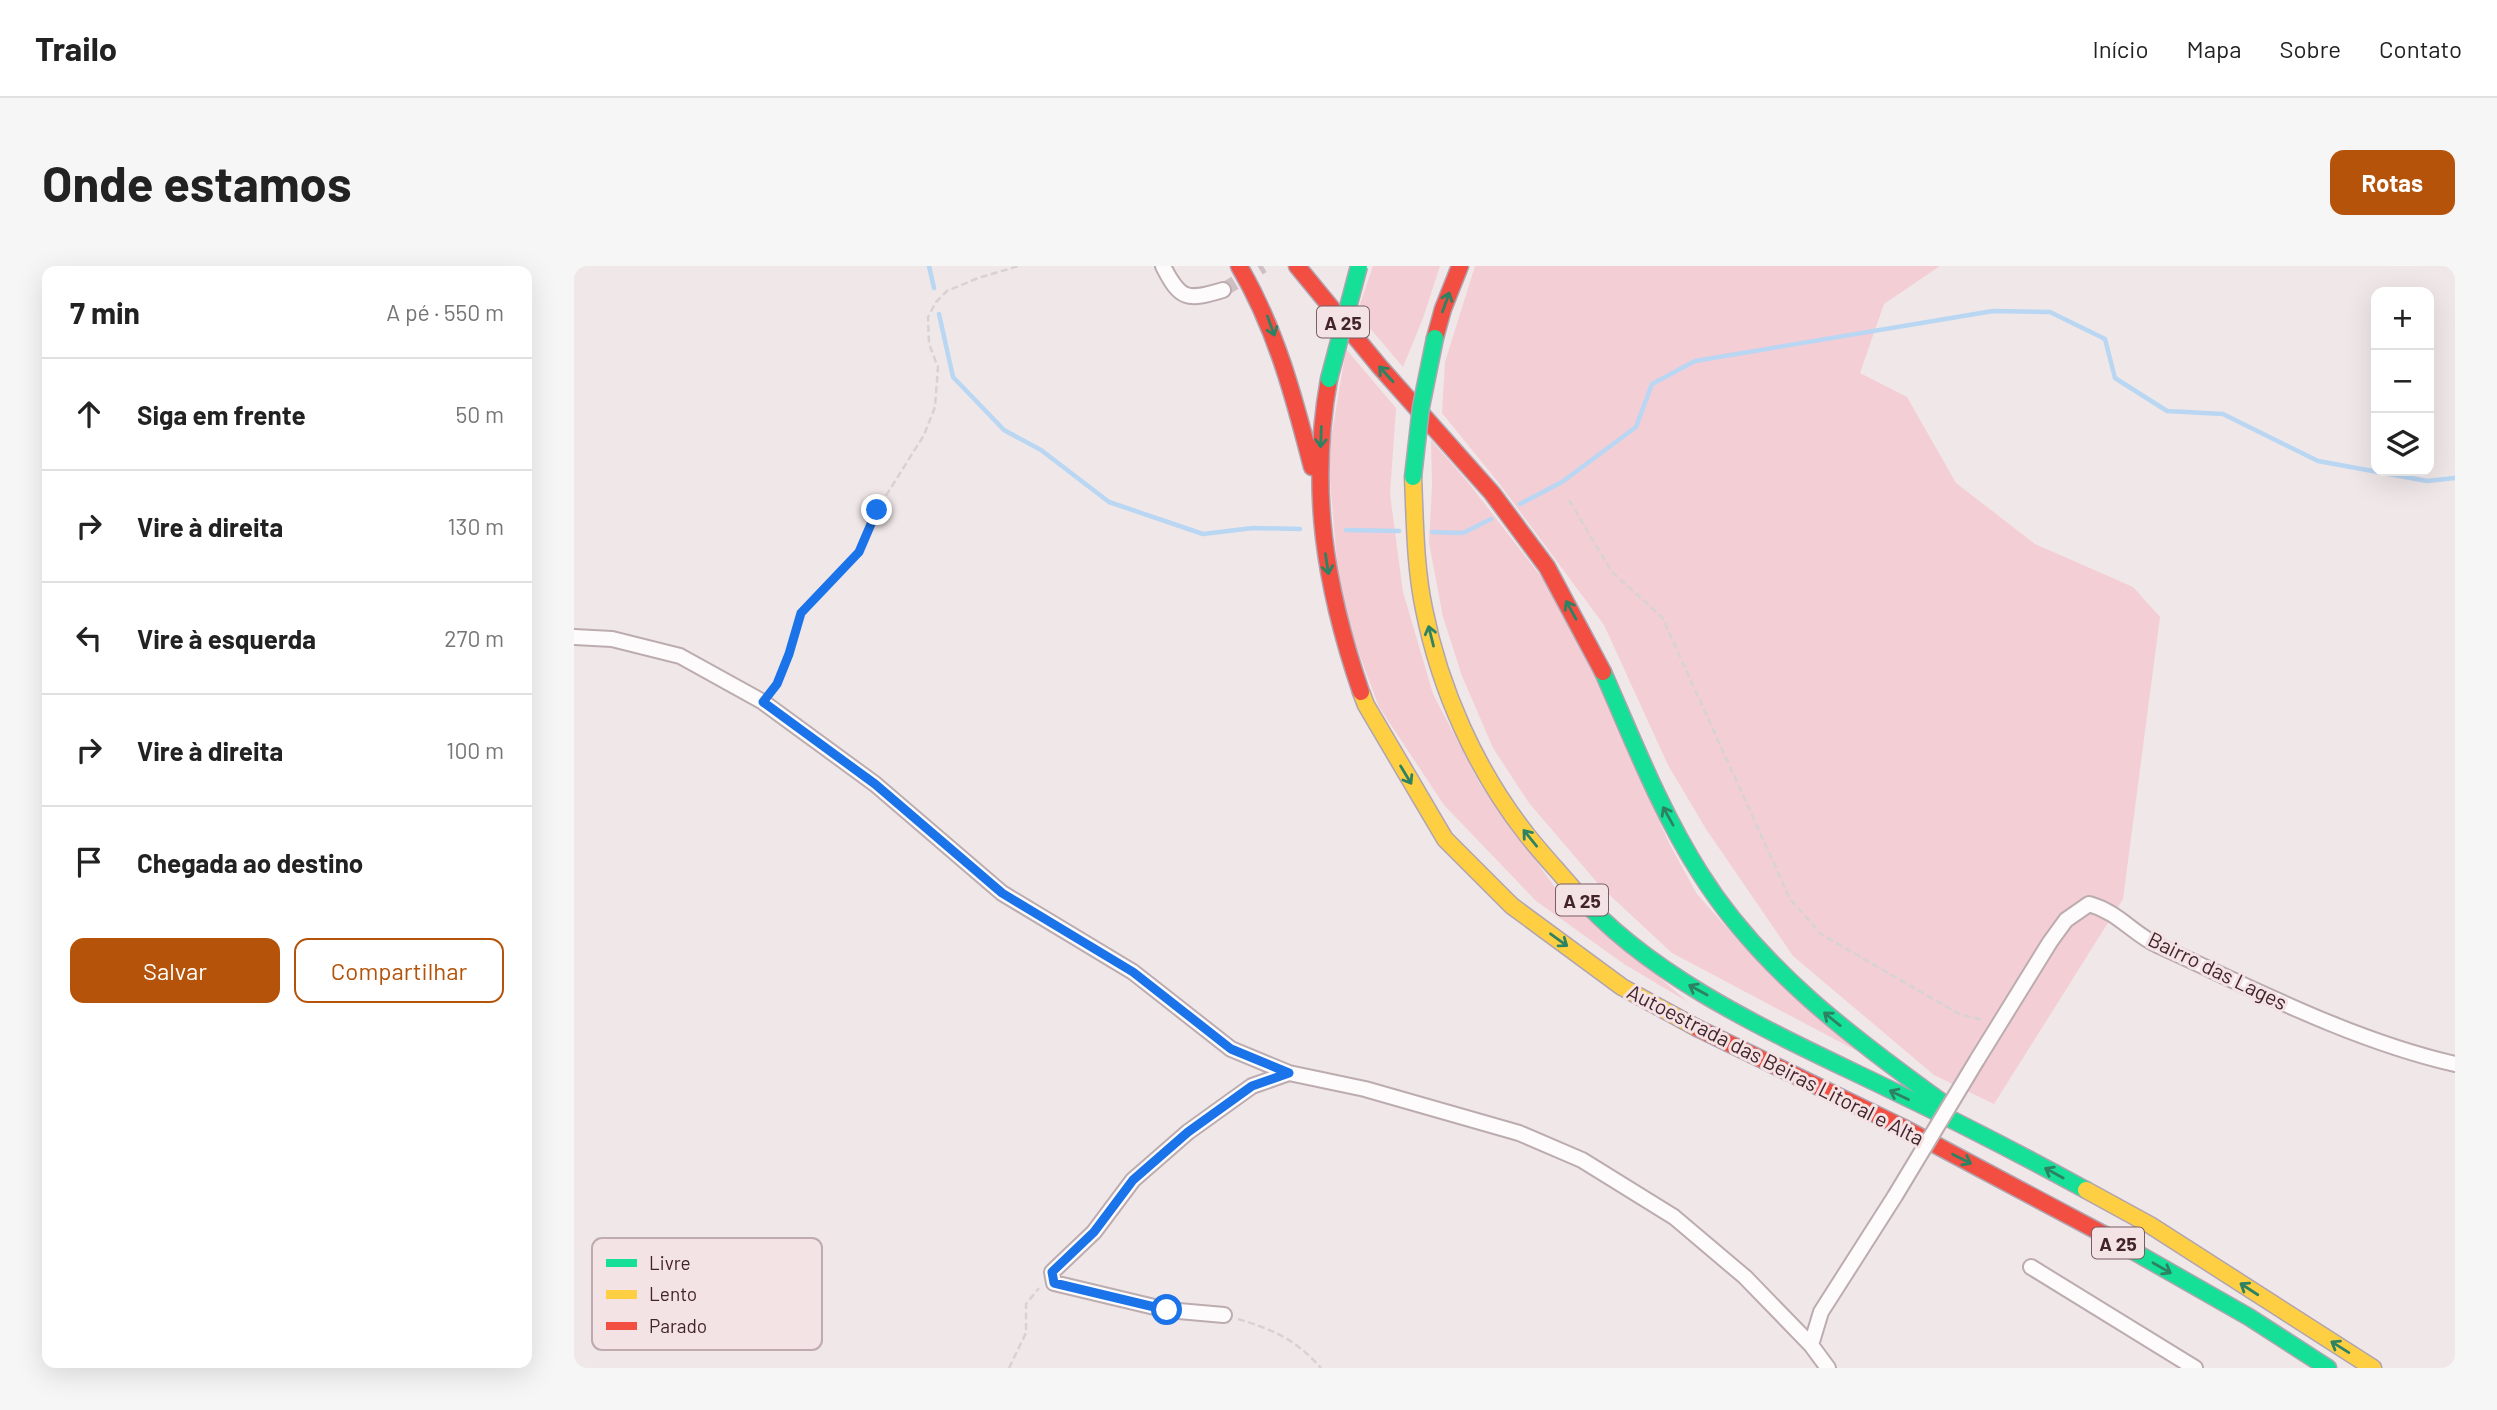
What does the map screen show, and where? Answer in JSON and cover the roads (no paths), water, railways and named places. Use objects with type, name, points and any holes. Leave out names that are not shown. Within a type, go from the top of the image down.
[{"type":"highway","points":[[1239,266],[1269,319],[1294,395],[1319,496]]},
{"type":"highway","points":[[1297,266],[1380,367],[1492,493],[1547,567],[1595,653],[1658,799],[1701,875],[1752,943],[1819,1009],[1983,1134]]},
{"type":"highway","name":"Autoestrada das Beiras Litoral e Alta","points":[[1359,266],[1329,379],[1322,417],[1319,496],[1327,568],[1346,647],[1366,705],[1445,839],[1512,906],[1622,987],[1686,1022],[1902,1127],[2060,1210],[2249,1317],[2328,1368]]},
{"type":"highway","name":"Autoestrada das Beiras Litoral e Alta","points":[[1460,266],[1443,309],[1427,365],[1417,426],[1413,477],[1416,543],[1424,609],[1440,668],[1461,726],[1491,783],[1526,834],[1592,911],[1671,975],[1792,1042],[1983,1134],[2150,1225],[2374,1368]]},
{"type":"street","points":[[1163,266],[1178,292],[1189,297],[1201,297],[1223,290]]},
{"type":"street","points":[[574,637],[612,639],[680,656],[763,702],[875,784],[1002,893],[1133,972],[1231,1049],[1289,1073],[1365,1089],[1519,1133],[1582,1160],[1674,1217],[1745,1277],[1811,1345],[1828,1368]]},
{"type":"street","name":"Bairro das Lages","points":[[1811,1345],[1821,1312],[2000,1023],[2066,920],[2089,904],[2105,908],[2150,941],[2278,1000],[2380,1041],[2455,1064]]},
{"type":"street","points":[[1224,1315],[1167,1310],[1054,1283],[1052,1272],[1094,1232],[1133,1180],[1188,1132],[1252,1086],[1289,1073]]},
{"type":"street","points":[[2031,1267],[2195,1368]]},
{"type":"waterway","points":[[929,266],[934,288]]},
{"type":"waterway","points":[[1520,504],[1562,482],[1636,427],[1652,384],[1695,361],[1993,311],[2050,312],[2105,339],[2115,378],[2167,411],[2223,414],[2318,461],[2427,481],[2455,478]]},
{"type":"waterway","points":[[939,314],[953,377],[1004,430],[1041,450],[1109,502],[1203,534],[1253,528],[1300,529]]},
{"type":"waterway","points":[[1432,532],[1463,533],[1491,519]]},
{"type":"waterway","points":[[1346,530],[1399,531]]},
{"type":"tunnel","points":[[1223,290],[1263,266]]}]
